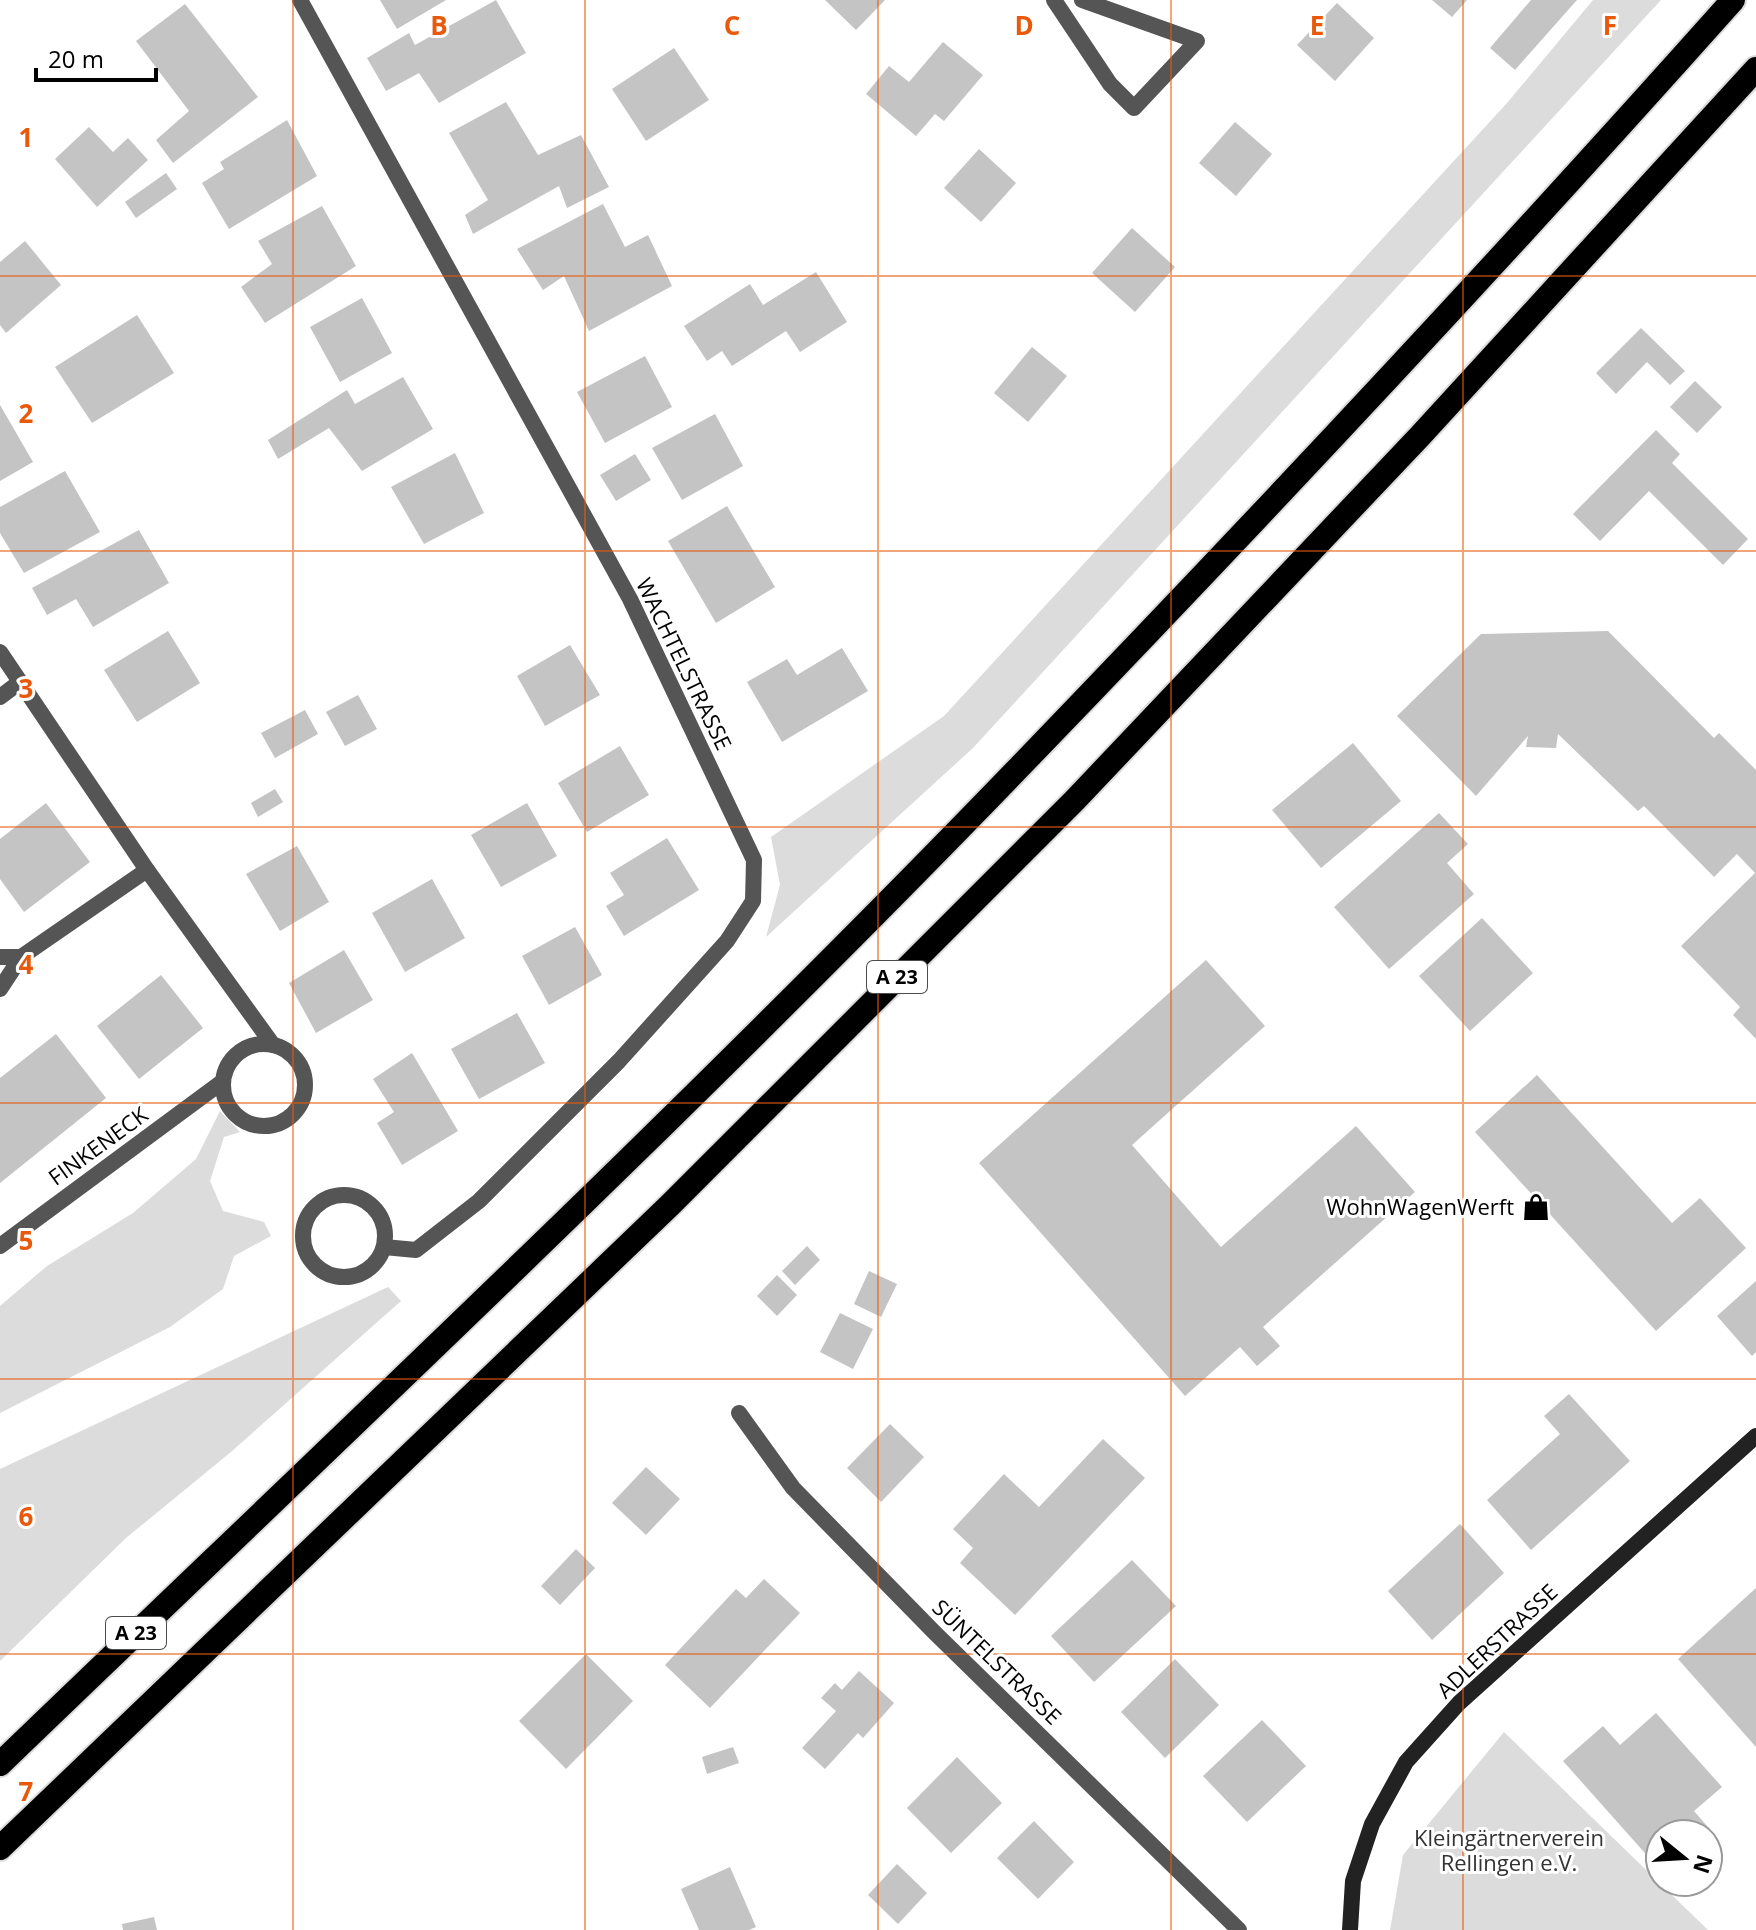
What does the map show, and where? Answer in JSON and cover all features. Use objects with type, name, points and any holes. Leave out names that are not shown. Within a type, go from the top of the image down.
[{"type":"highway","name":"A 23","points":[[0,1764],[627,1159],[1027,759],[1375,392],[1733,0]]},
{"type":"highway","name":"A 23","points":[[0,1848],[670,1205],[1075,800],[1420,436],[1756,69]]},
{"type":"street","name":"WACHTELSTRASSE","points":[[300,0],[630,599],[754,860],[753,901],[727,941],[619,1061],[479,1201],[416,1250],[384,1247]]},
{"type":"street","points":[[1054,0],[1110,84],[1134,108],[1197,41],[1082,0]]},
{"type":"street","points":[[0,652],[147,870],[273,1045],[295,1058],[302,1069],[304,1094],[292,1116],[269,1127],[245,1123],[227,1106],[222,1082]]},
{"type":"street","points":[[0,697],[20,682]]},
{"type":"street","points":[[0,989],[21,957],[147,870]]},
{"type":"street","points":[[0,957],[21,957]]},
{"type":"street","name":"FINKENECK","points":[[0,1246],[222,1082],[233,1056],[258,1044],[273,1045]]},
{"type":"street","points":[[334,1197],[361,1199],[380,1216],[384,1247],[371,1268],[347,1277],[335,1276],[314,1264],[306,1252],[303,1238],[312,1212],[334,1197]]},
{"type":"street","name":"SÜNTELSTRASSE","points":[[739,1413],[793,1488],[815,1511],[935,1633],[1239,1930]]},
{"type":"street","name":"ADLERSTRASSE","points":[[1350,1930],[1353,1881],[1372,1824],[1406,1762],[1459,1703],[1756,1436]]},
{"type":"green space","points":[[1593,0],[1661,0],[973,748],[766,937],[780,885],[771,837],[944,716],[1507,103]]},
{"type":"green space","points":[[220,1111],[240,1132],[224,1137],[210,1181],[223,1211],[264,1222],[271,1236],[234,1256],[223,1289],[170,1327],[0,1413],[0,1306],[47,1266],[133,1213],[196,1159]]},
{"type":"green space","points":[[388,1287],[401,1301],[231,1452],[126,1538],[0,1661],[0,1469]]},
{"type":"green space","name":"Kleingärtnerverein Rellingen e.V.","points":[[1504,1732],[1644,1868],[1644,1898],[1675,1898],[1708,1930],[1390,1930],[1403,1855]]},
{"type":"building","points":[[380,0],[446,0],[397,29]]},
{"type":"building","points":[[496,0],[526,53],[439,103],[419,73],[386,91],[367,58],[409,33],[415,45]]},
{"type":"building","points":[[825,0],[885,0],[856,30]]},
{"type":"building","points":[[1432,0],[1467,0],[1452,17]]},
{"type":"building","points":[[1531,0],[1577,0],[1515,70],[1490,48]]},
{"type":"building","points":[[1337,3],[1374,38],[1335,81],[1297,45]]},
{"type":"building","points":[[185,4],[258,97],[173,163],[156,140],[189,111],[136,41]]},
{"type":"building","points":[[943,42],[983,75],[944,121],[935,114],[916,136],[866,94],[889,66],[909,82]]},
{"type":"building","points":[[674,48],[709,100],[646,141],[612,89]]},
{"type":"building","points":[[506,102],[538,155],[581,135],[609,187],[567,208],[559,186],[473,234],[465,215],[488,200],[449,133]]},
{"type":"building","points":[[287,120],[317,176],[229,229],[202,183],[224,169],[220,162]]},
{"type":"building","points":[[1235,122],[1272,154],[1236,196],[1199,163]]},
{"type":"building","points":[[89,127],[113,152],[128,138],[148,160],[97,207],[55,159]]},
{"type":"building","points":[[979,149],[1016,183],[981,222],[944,188]]},
{"type":"building","points":[[166,173],[177,189],[136,218],[125,202]]},
{"type":"building","points":[[603,204],[625,247],[648,235],[672,286],[589,331],[564,276],[543,290],[517,249]]},
{"type":"building","points":[[322,206],[356,266],[265,323],[241,287],[272,264],[258,241]]},
{"type":"building","points":[[1132,228],[1175,267],[1135,312],[1092,273]]},
{"type":"building","points":[[25,241],[61,285],[6,333],[0,325],[0,262]]},
{"type":"building","points":[[816,272],[847,322],[800,352],[786,331],[732,366],[722,351],[707,361],[684,326],[750,284],[763,305]]},
{"type":"building","points":[[362,298],[392,353],[340,382],[310,327]]},
{"type":"building","points":[[137,315],[174,373],[92,423],[55,367]]},
{"type":"building","points":[[1641,328],[1685,371],[1670,385],[1647,362],[1616,394],[1596,373]]},
{"type":"building","points":[[1032,347],[1067,376],[1028,422],[994,393]]},
{"type":"building","points":[[645,356],[672,407],[605,443],[577,392]]},
{"type":"building","points":[[403,377],[433,429],[362,471],[329,428],[278,459],[268,440],[347,390],[355,404]]},
{"type":"building","points":[[1695,381],[1722,407],[1697,433],[1670,407]]},
{"type":"building","points":[[0,405],[33,462],[0,481]]},
{"type":"building","points":[[715,414],[743,466],[682,500],[652,448]]},
{"type":"building","points":[[1656,430],[1680,454],[1672,463],[1748,539],[1723,565],[1649,491],[1600,541],[1573,514]]},
{"type":"building","points":[[455,453],[484,513],[424,544],[391,487]]},
{"type":"building","points":[[635,454],[651,480],[616,501],[600,475]]},
{"type":"building","points":[[65,471],[100,532],[24,573],[0,533],[0,507]]},
{"type":"building","points":[[727,506],[775,587],[716,623],[668,541]]},
{"type":"building","points":[[139,530],[169,583],[93,627],[76,599],[47,615],[32,588]]},
{"type":"building","points":[[168,631],[200,683],[137,722],[104,670]]},
{"type":"building","points":[[1608,631],[1714,738],[1719,733],[1756,770],[1756,1039],[1733,1015],[1740,1007],[1681,946],[1755,873],[1737,854],[1714,877],[1644,806],[1638,811],[1558,734],[1556,748],[1526,747],[1528,736],[1476,796],[1397,716],[1481,634]]},
{"type":"building","points":[[570,645],[600,695],[545,726],[517,676]]},
{"type":"building","points":[[842,648],[868,691],[782,742],[747,682],[787,659],[797,675]]},
{"type":"building","points":[[358,695],[377,729],[345,746],[326,712]]},
{"type":"building","points":[[305,710],[318,734],[275,758],[261,733]]},
{"type":"building","points":[[1353,743],[1401,801],[1321,868],[1272,810]]},
{"type":"building","points":[[620,746],[649,795],[587,832],[558,783]]},
{"type":"building","points":[[275,789],[283,802],[258,817],[251,803]]},
{"type":"building","points":[[46,803],[90,862],[24,912],[0,879],[0,839]]},
{"type":"building","points":[[527,803],[557,856],[501,887],[471,835]]},
{"type":"building","points":[[1439,813],[1468,844],[1447,863],[1474,894],[1389,969],[1334,907]]},
{"type":"building","points":[[667,838],[699,890],[624,936],[606,906],[624,895],[610,873]]},
{"type":"building","points":[[297,846],[329,902],[280,931],[246,874]]},
{"type":"building","points":[[432,879],[465,938],[405,972],[372,913]]},
{"type":"building","points":[[1482,918],[1533,973],[1470,1031],[1419,976]]},
{"type":"building","points":[[575,927],[602,975],[549,1005],[522,956]]},
{"type":"building","points":[[344,950],[373,1000],[316,1033],[289,983]]},
{"type":"building","points":[[1206,960],[1265,1026],[1132,1145],[1221,1247],[1356,1126],[1415,1192],[1263,1327],[1280,1346],[1257,1366],[1240,1347],[1185,1396],[979,1163]]},
{"type":"building","points":[[161,975],[203,1028],[139,1079],[97,1026]]},
{"type":"building","points":[[517,1013],[545,1063],[479,1099],[451,1049]]},
{"type":"building","points":[[56,1034],[106,1098],[0,1183],[0,1078]]},
{"type":"building","points":[[412,1053],[458,1131],[402,1165],[377,1123],[394,1112],[373,1079]]},
{"type":"building","points":[[1537,1075],[1672,1223],[1700,1198],[1746,1248],[1656,1331],[1475,1132]]},
{"type":"building","points":[[807,1246],[820,1260],[795,1285],[782,1271]]},
{"type":"building","points":[[869,1271],[897,1284],[881,1317],[854,1304]]},
{"type":"building","points":[[777,1275],[797,1295],[777,1316],[757,1296]]},
{"type":"building","points":[[1756,1281],[1756,1352],[1752,1356],[1717,1316]]},
{"type":"building","points":[[840,1313],[873,1329],[853,1369],[820,1352]]},
{"type":"building","points":[[1569,1394],[1630,1461],[1531,1550],[1487,1500],[1560,1434],[1544,1416]]},
{"type":"building","points":[[890,1424],[924,1457],[881,1502],[847,1468]]},
{"type":"building","points":[[1103,1439],[1145,1478],[1015,1615],[960,1563],[973,1548],[953,1529],[1004,1474],[1039,1507]]},
{"type":"building","points":[[646,1467],[680,1499],[646,1535],[612,1503]]},
{"type":"building","points":[[1460,1524],[1504,1573],[1432,1640],[1388,1591]]},
{"type":"building","points":[[576,1549],[595,1568],[560,1605],[541,1586]]},
{"type":"building","points":[[1132,1560],[1176,1606],[1094,1682],[1051,1636]]},
{"type":"building","points":[[764,1579],[800,1613],[710,1708],[665,1665],[736,1589],[746,1598]]},
{"type":"building","points":[[1756,1588],[1756,1747],[1678,1659]]},
{"type":"building","points":[[586,1654],[633,1701],[566,1769],[519,1721]]},
{"type":"building","points":[[1175,1659],[1219,1705],[1165,1758],[1121,1712]]},
{"type":"building","points":[[859,1671],[894,1703],[863,1738],[858,1733],[825,1769],[802,1748],[836,1711],[821,1698],[835,1683],[842,1690]]},
{"type":"building","points":[[1656,1713],[1722,1787],[1694,1811],[1700,1818],[1644,1818],[1644,1852],[1563,1761],[1603,1726],[1620,1745]]},
{"type":"building","points":[[1262,1720],[1306,1766],[1247,1822],[1203,1776]]},
{"type":"building","points":[[733,1747],[739,1763],[707,1774],[702,1757]]},
{"type":"building","points":[[957,1757],[1002,1803],[951,1853],[907,1808]]},
{"type":"building","points":[[1034,1821],[1074,1862],[1038,1899],[997,1858]]},
{"type":"building","points":[[897,1864],[927,1893],[898,1924],[868,1895]]},
{"type":"building","points":[[730,1867],[756,1927],[749,1930],[699,1930],[681,1889]]},
{"type":"building","points":[[154,1917],[157,1930],[123,1930],[122,1924]]},
{"type":"place","name":"WohnWagenWerft","points":[[1536,1207]]}]
